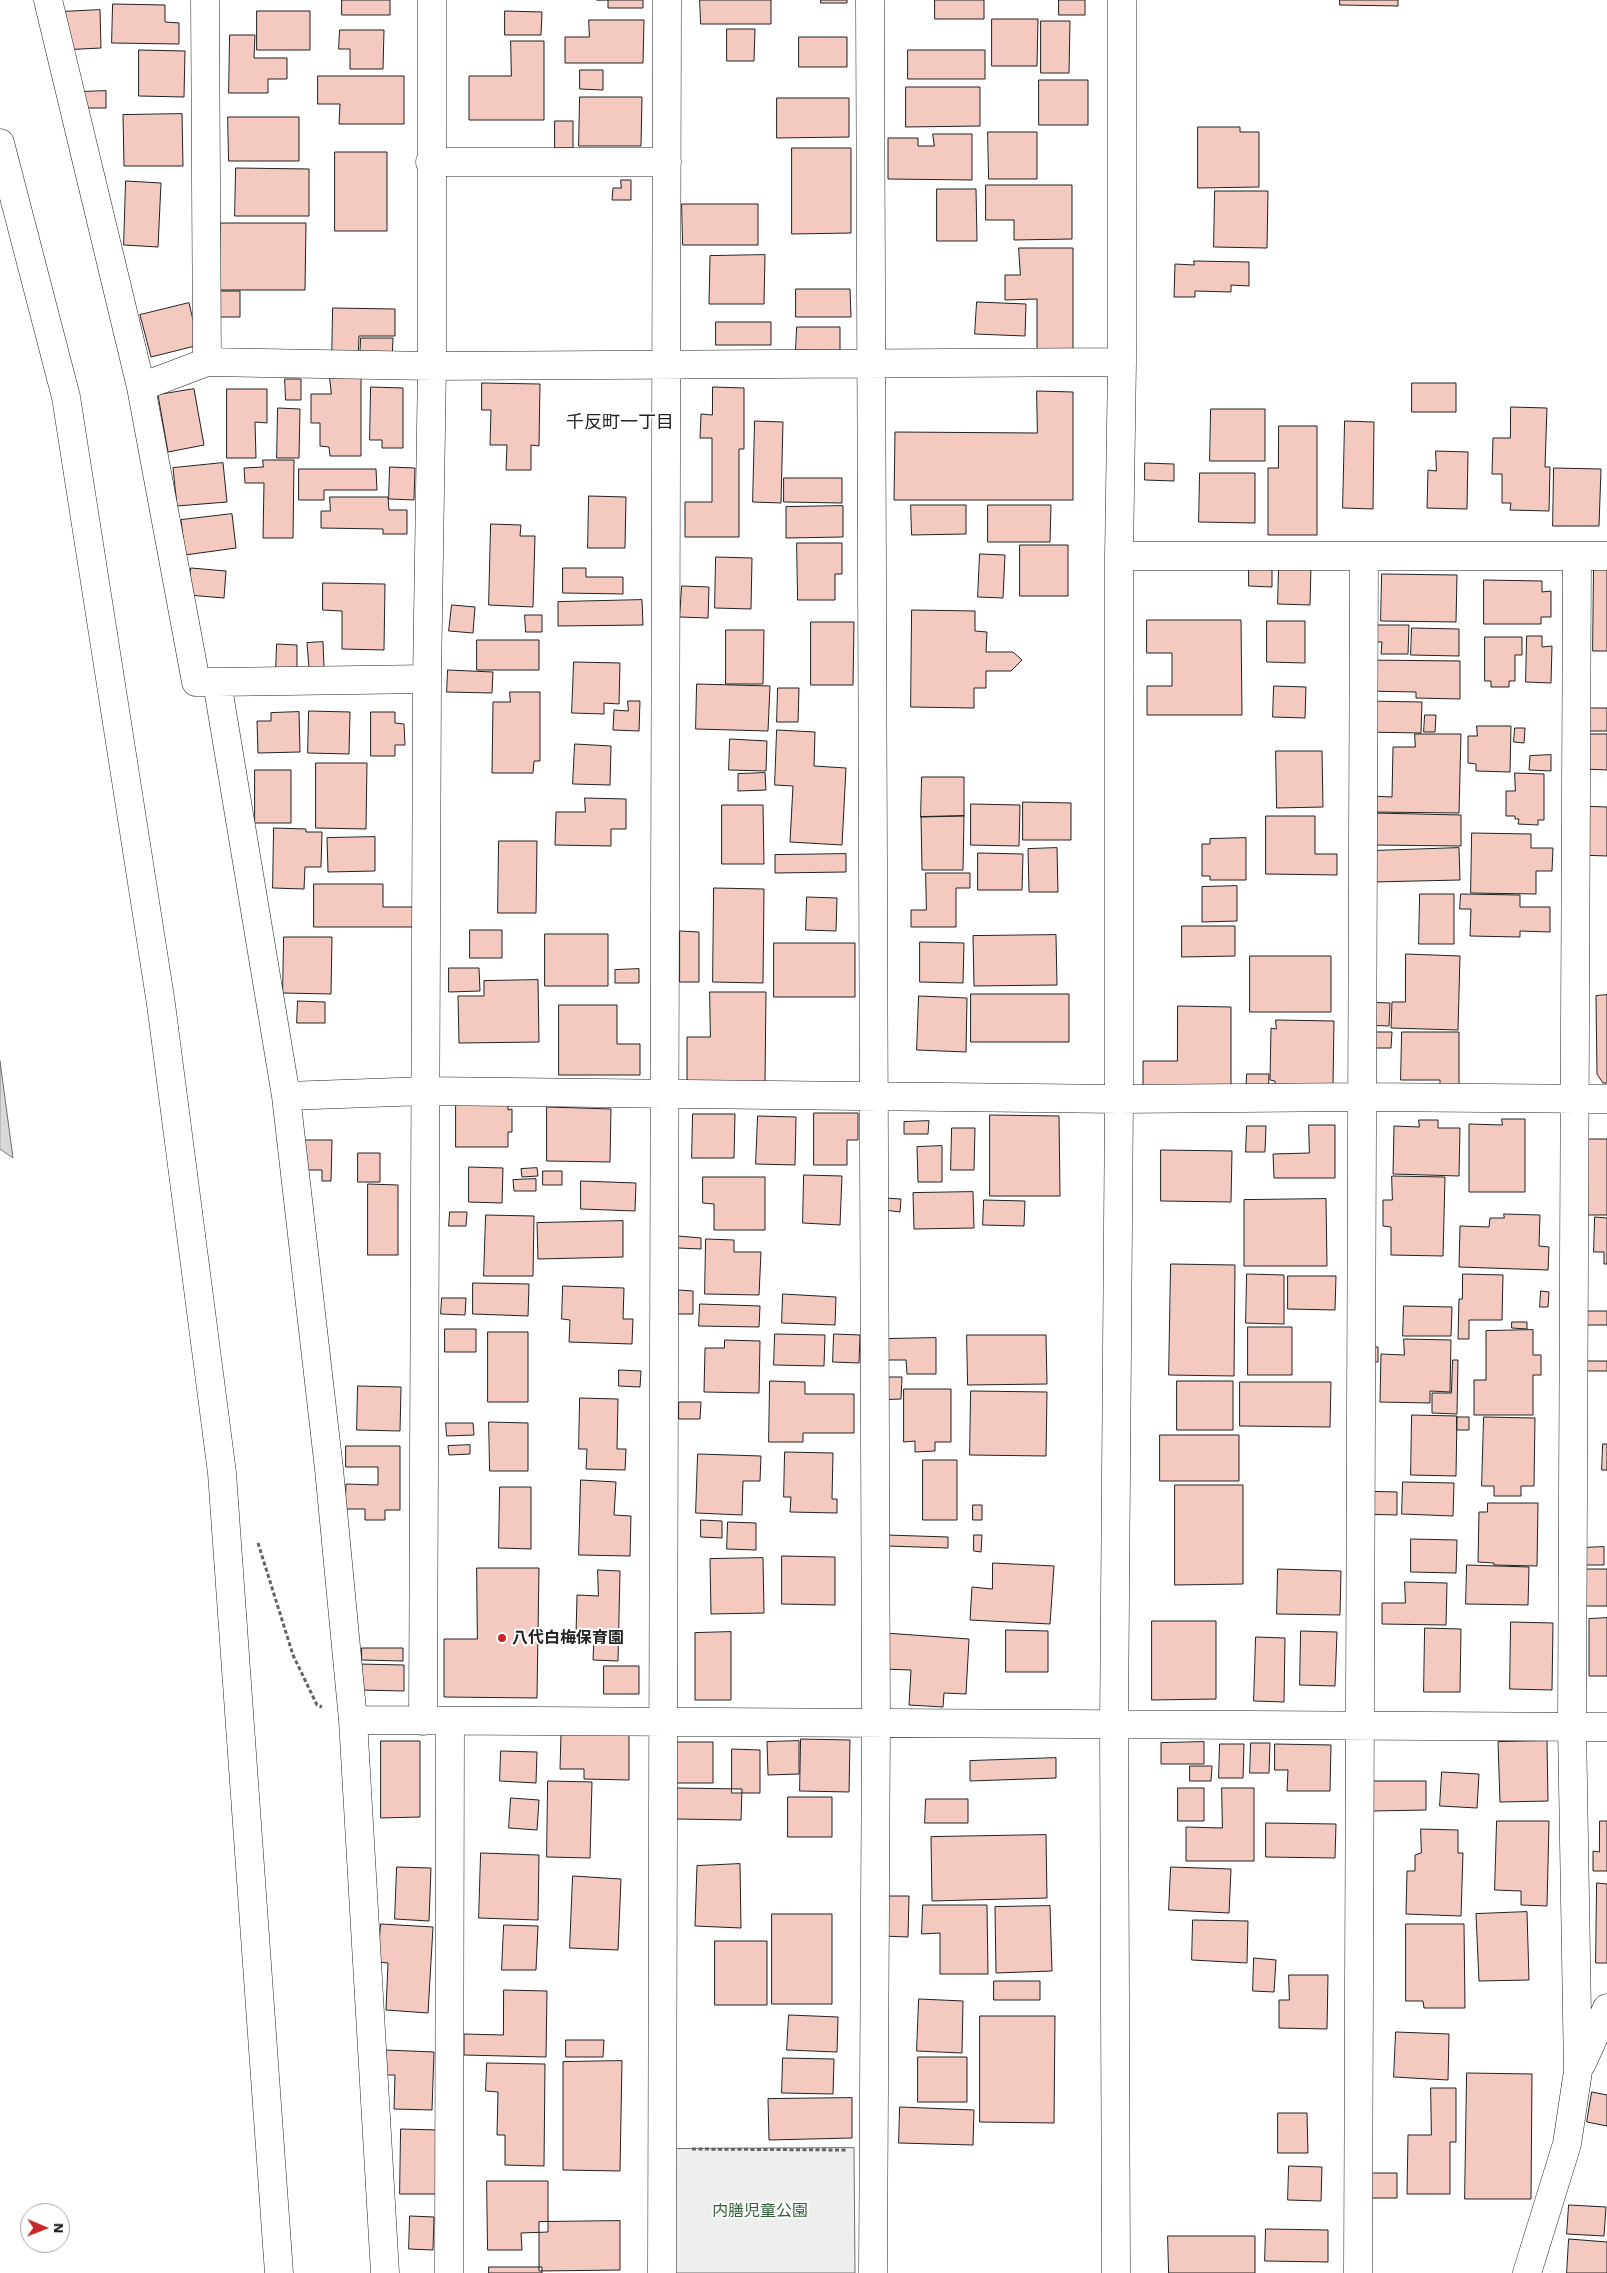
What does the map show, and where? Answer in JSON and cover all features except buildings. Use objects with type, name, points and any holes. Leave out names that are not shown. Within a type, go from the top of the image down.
[{"type":"street","points":[[48,0],[141,387],[196,682],[427,679]]},
{"type":"street","points":[[205,0],[207,362]]},
{"type":"street","points":[[423,1721],[427,679],[432,366],[430,162],[432,0]]},
{"type":"street","points":[[662,2273],[668,0]]},
{"type":"street","points":[[870,0],[876,1723],[873,2273]]},
{"type":"street","points":[[1116,2273],[1114,1724],[1119,1099],[1122,0]]},
{"type":"street","points":[[0,143],[66,397],[165,1033],[222,1472],[279,2273]]},
{"type":"street","points":[[430,162],[667,162]]},
{"type":"street","points":[[141,387],[207,362],[432,366],[1122,362]]},
{"type":"street","points":[[1119,556],[1607,556]]},
{"type":"street","points":[[1358,2273],[1364,556]]},
{"type":"street","points":[[1527,2273],[1566,2144],[1578,2071],[1572,1726],[1577,556]]},
{"type":"street","points":[[217,682],[286,1096],[321,1390],[353,1720],[385,2273]]},
{"type":"street","points":[[286,1096],[425,1091],[665,1093],[874,1098],[1119,1099],[1363,1097],[1607,1100]]},
{"type":"street","points":[[353,1720],[1607,1726]]},
{"type":"street","points":[[449,2273],[450,1721]]},
{"type":"street","points":[[1578,2071],[1607,2008]]},
{"type":"path","points":[[257,1539],[293,1655],[317,1705],[353,1720]]},
{"type":"path","points":[[662,2149],[874,2150]]},
{"type":"green space","name":"内膳児童公園","points":[[854,2148],[855,2273],[668,2273],[665,2149]]},
{"type":"shaded area","points":[[0,1061],[13,1158],[0,1149]]},
{"type":"place","name":"八代白梅保育園","points":[[502,1638]]},
{"type":"district","name":"千反町一丁目","points":[[620,423]]}]
